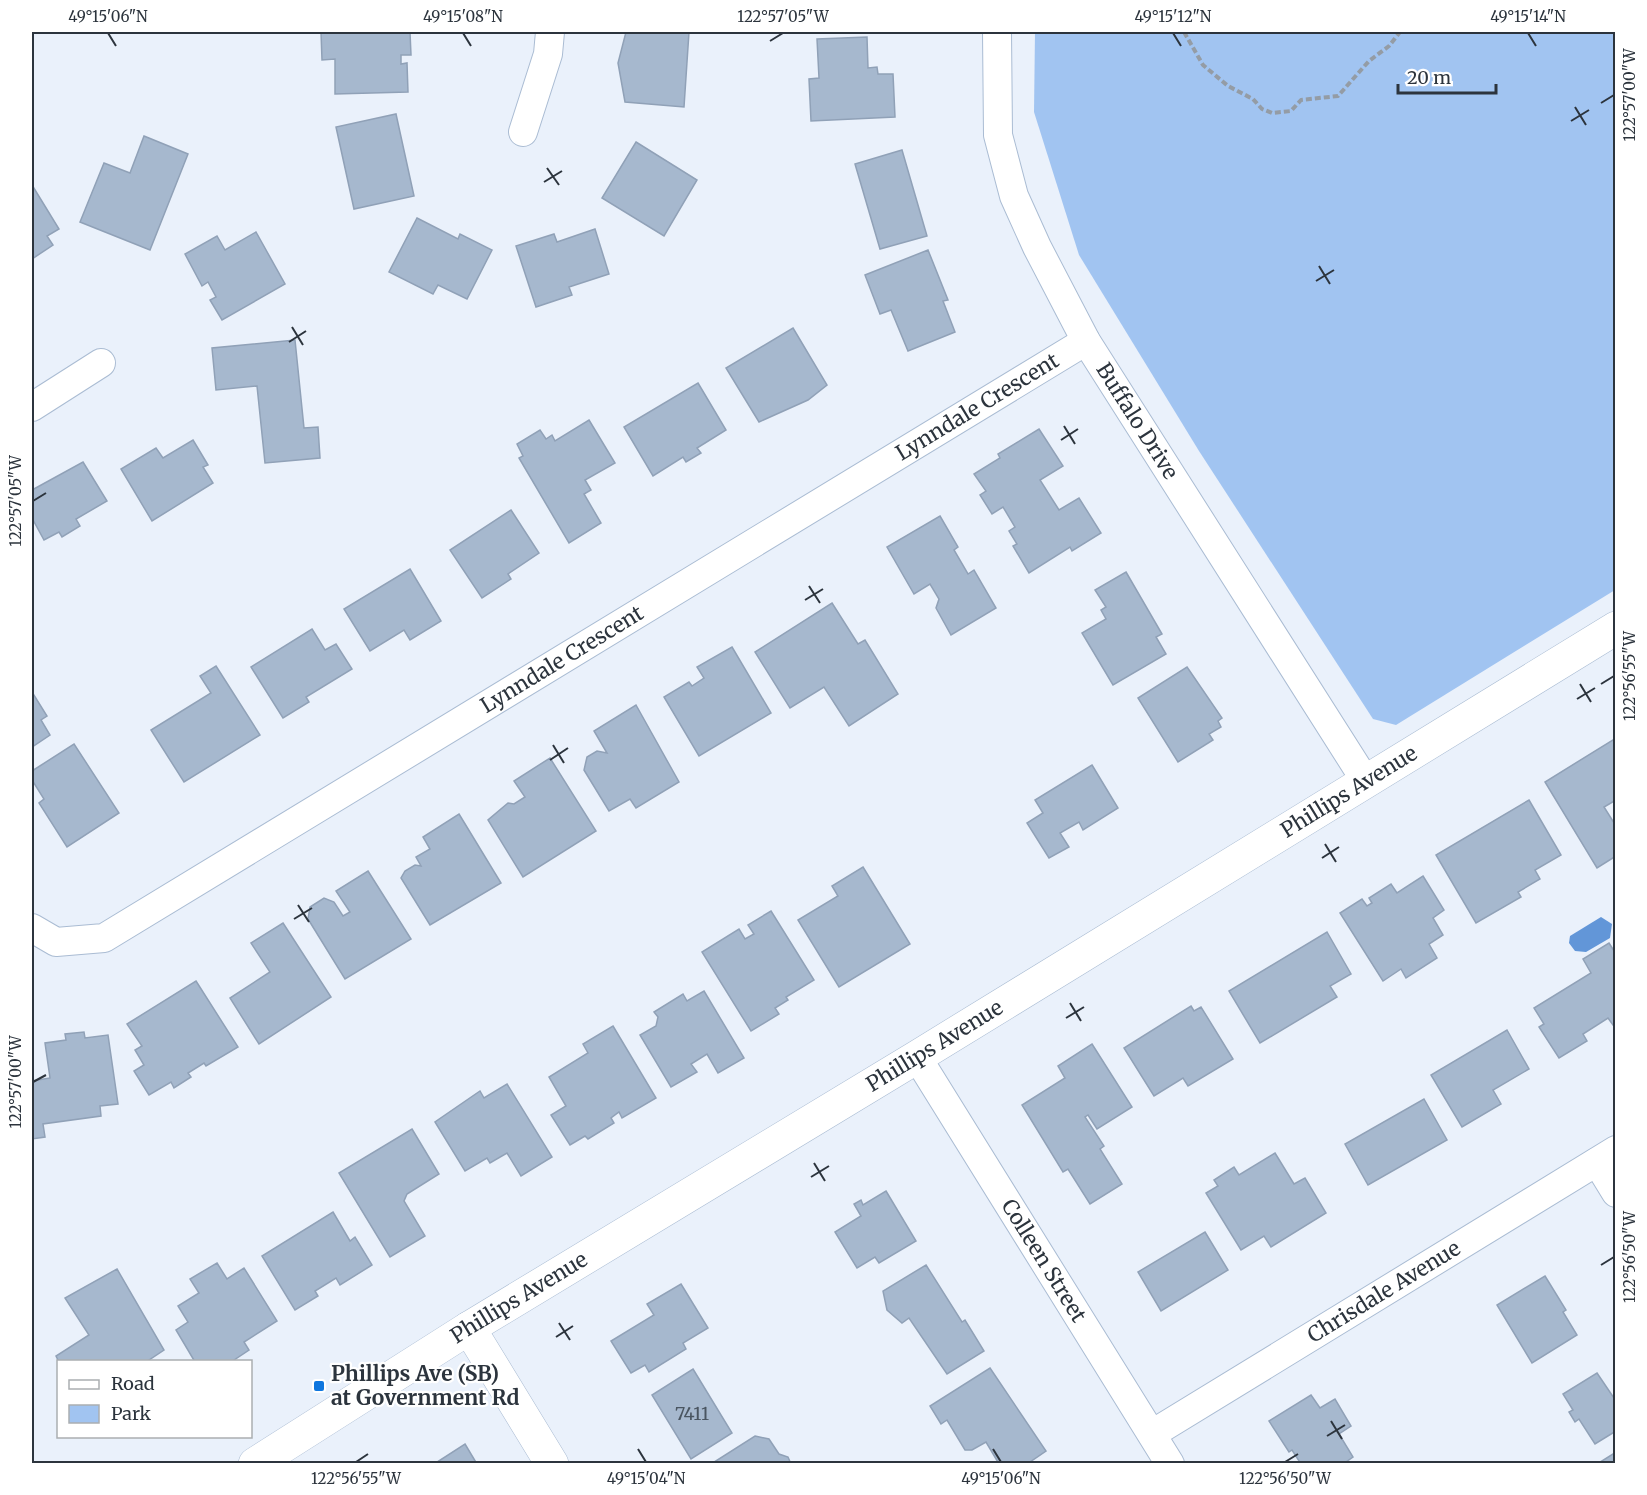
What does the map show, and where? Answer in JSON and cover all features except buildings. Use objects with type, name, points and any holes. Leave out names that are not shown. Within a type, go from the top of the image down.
[{"type":"street","points":[[523,132],[548,54],[550,32]]},
{"type":"street","name":"Buffalo Drive","points":[[997,32],[998,135],[1014,196],[1037,247],[1086,341],[1365,780]]},
{"type":"street","name":"Lynndale Crescent","points":[[32,928],[56,942],[104,938],[1086,341]]},
{"type":"street","points":[[32,407],[101,363]]},
{"type":"street","name":"Phillips Avenue","points":[[255,1464],[468,1328],[917,1058],[1365,780],[1616,628]]},
{"type":"street","name":"Colleen Street","points":[[917,1058],[1170,1464]]},
{"type":"street","points":[[1606,1156],[1616,1192]]},
{"type":"street","name":"Chrisdale Avenue","points":[[1152,1434],[1606,1156]]},
{"type":"street","points":[[468,1328],[552,1464]]},
{"type":"path","points":[[1184,32],[1203,65],[1228,86],[1272,113],[1291,111],[1301,100],[1338,96],[1369,61],[1389,46],[1400,32]]},
{"type":"green space","points":[[1035,32],[1615,32],[1615,590],[1396,725],[1373,719],[1199,451],[1079,255],[1034,112]]},
{"type":"shaded area","points":[[1601,917],[1612,924],[1610,938],[1586,952],[1575,951],[1569,943],[1570,936]]},
{"type":"place","name":"Phillips Ave (SB) at Government Rd","points":[[319,1386]]}]
